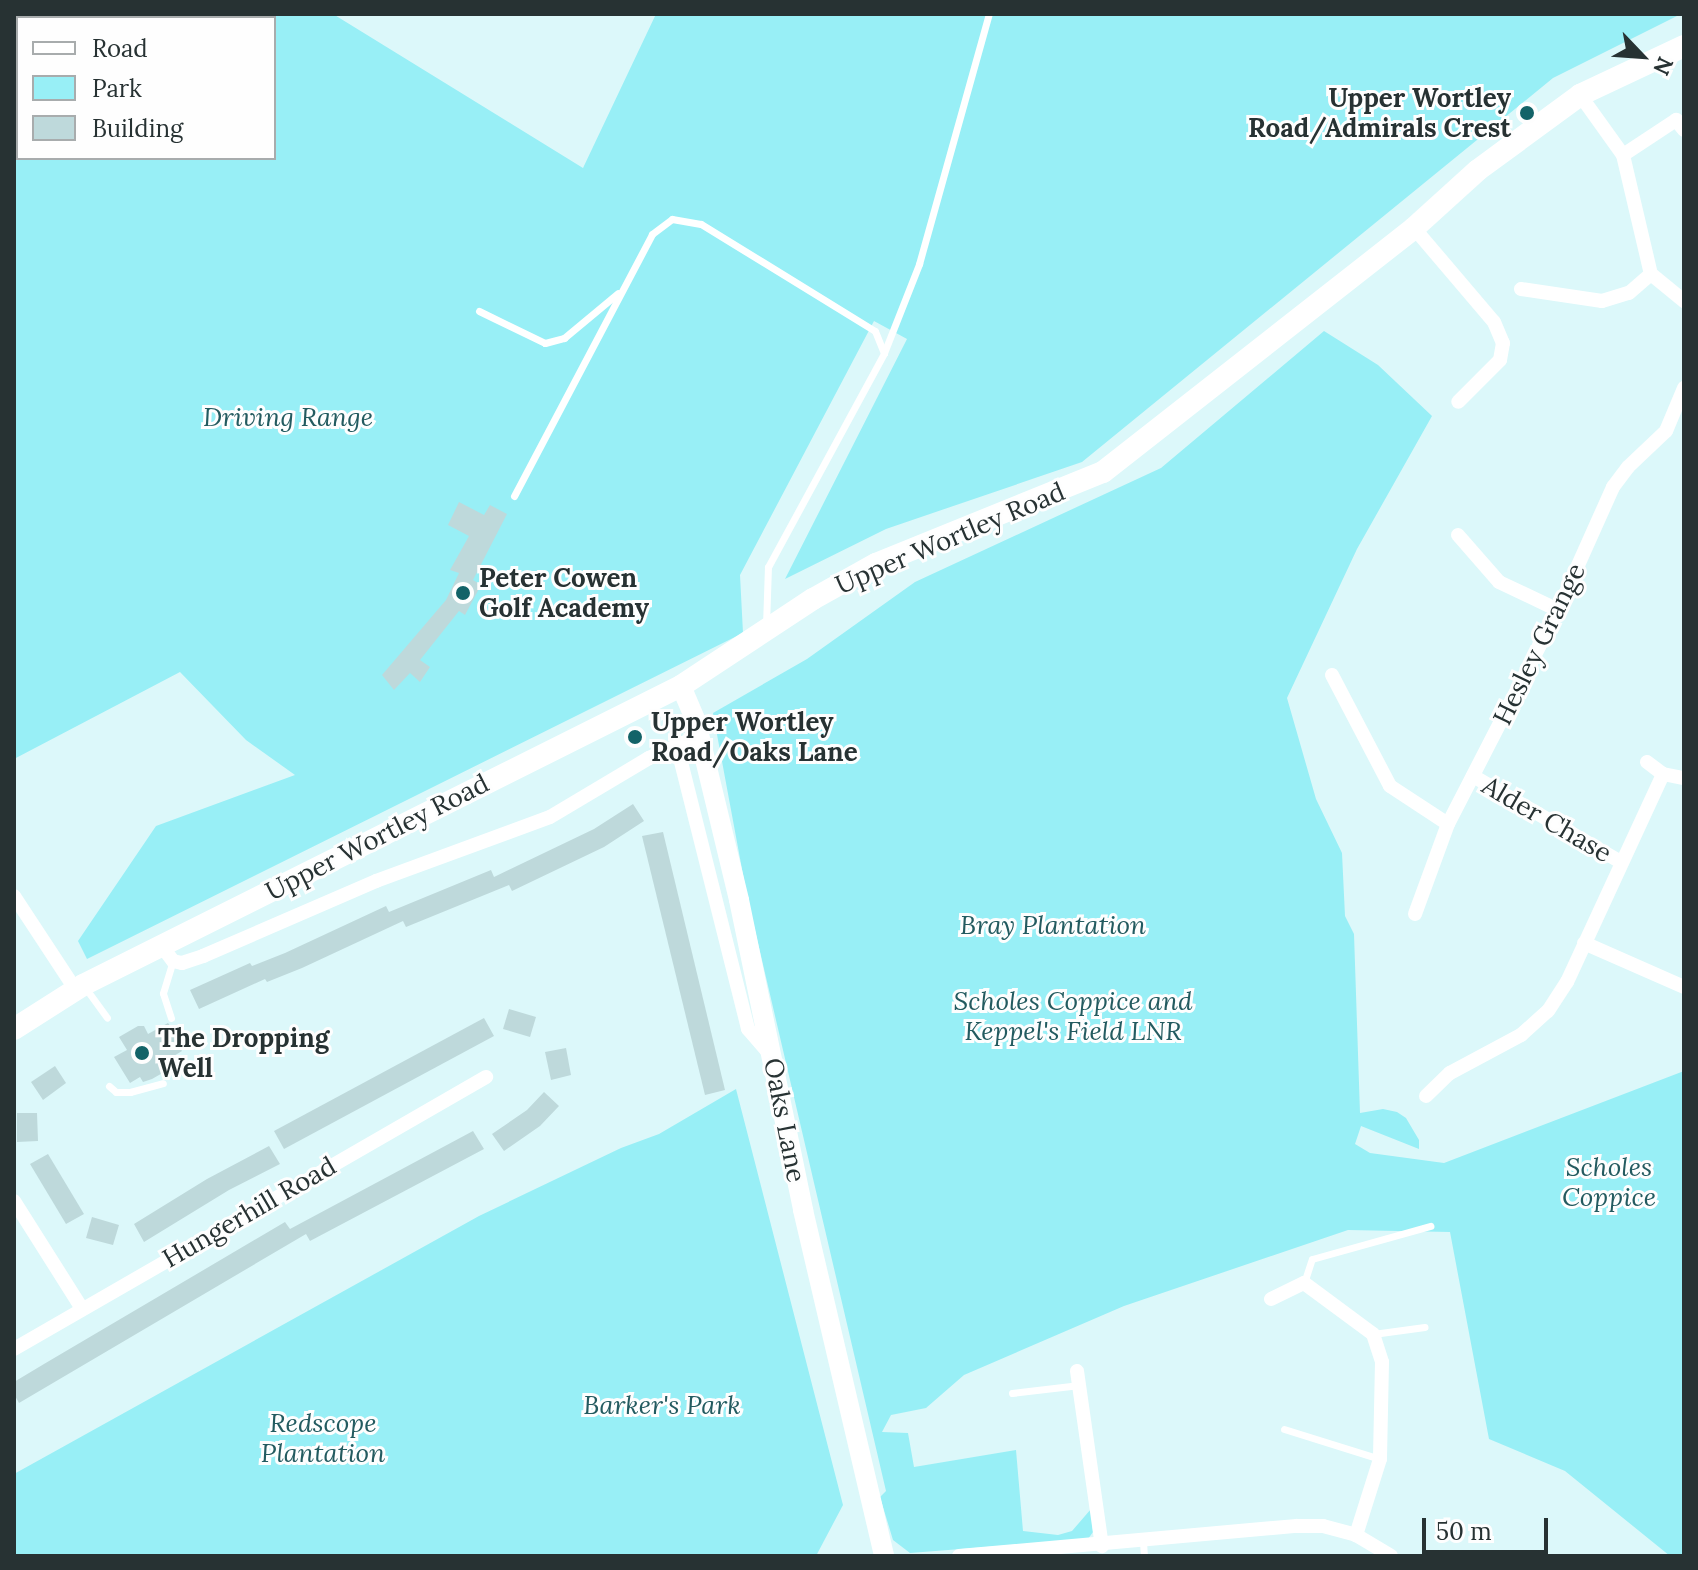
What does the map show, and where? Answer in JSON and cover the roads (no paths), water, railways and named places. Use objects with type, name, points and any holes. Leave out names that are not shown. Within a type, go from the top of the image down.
[{"type":"main road","name":"Upper Wortley Road","points":[[14,1029],[79,987],[167,953],[681,686],[813,599],[876,564],[1103,472],[1414,228],[1478,170],[1580,95],[1684,46]]},
{"type":"street","points":[[1580,95],[1623,155],[1651,274],[1684,301]]},
{"type":"street","points":[[1623,155],[1676,120],[1684,130]]},
{"type":"street","points":[[1414,228],[1494,322],[1503,343],[1500,360],[1458,402]]},
{"type":"street","points":[[1521,289],[1602,301],[1629,293],[1651,274]]},
{"type":"street","name":"Hesley Grange","points":[[1415,914],[1448,824],[1558,610],[1613,487],[1628,467],[1666,431],[1684,388]]},
{"type":"street","points":[[1458,535],[1499,582],[1558,610]]},
{"type":"street","points":[[1332,675],[1390,786],[1448,824]]},
{"type":"street","name":"Oaks Lane","points":[[681,686],[699,736],[772,1056],[803,1210],[884,1556]]},
{"type":"street","name":"Upper Wortley Road","points":[[167,953],[203,956],[376,881],[550,817],[699,736]]},
{"type":"street","points":[[677,746],[748,1029],[772,1056]]},
{"type":"street","points":[[1647,762],[1663,774],[1684,778]]},
{"type":"street","points":[[1426,1096],[1450,1073],[1521,1035],[1548,1011],[1567,982],[1663,774]]},
{"type":"street","name":"Alder Chase","points":[[1473,776],[1621,862]]},
{"type":"street","points":[[14,896],[79,987]]},
{"type":"street","points":[[1584,943],[1684,987]]},
{"type":"street","name":"Hungerhill Road","points":[[14,1349],[81,1307],[486,1077]]},
{"type":"street","points":[[14,1201],[81,1307]]},
{"type":"street","points":[[1271,1299],[1304,1283],[1373,1334],[1382,1362],[1380,1459],[1356,1535]]},
{"type":"street","points":[[1079,1378],[1102,1546]]},
{"type":"street","points":[[959,1556],[1102,1546],[1144,1549],[1297,1526],[1323,1526],[1356,1535],[1391,1556]]},
{"type":"lane","points":[[766,631],[768,567],[884,353],[919,264],[989,14]]},
{"type":"lane","points":[[514,496],[652,234],[672,219],[701,224],[875,331],[884,353]]},
{"type":"lane","points":[[479,311],[545,343],[564,338],[623,290]]},
{"type":"lane","points":[[167,953],[163,993],[171,1018]]},
{"type":"lane","points":[[79,987],[107,1018]]},
{"type":"lane","points":[[109,1086],[116,1092],[130,1092],[163,1083]]},
{"type":"lane","points":[[1304,1283],[1312,1259],[1430,1226]]},
{"type":"lane","points":[[1373,1334],[1425,1327]]},
{"type":"lane","points":[[1012,1393],[1079,1378]]},
{"type":"lane","points":[[1284,1429],[1380,1459]]},
{"type":"place","name":"Upper Wortley Road/Admirals Crest","points":[[1527,113]]},
{"type":"place","name":"Peter Cowen Golf Academy","points":[[463,593]]},
{"type":"place","name":"Upper Wortley Road/Oaks Lane","points":[[635,737]]},
{"type":"place","name":"The Dropping Well","points":[[142,1053]]},
{"type":"park label","name":"Driving Range","points":[[288,417]]},
{"type":"park label","name":"Bray Plantation","points":[[1053,925]]},
{"type":"park label","name":"Scholes Coppice and Keppel's Field LNR","points":[[1073,1016]]},
{"type":"park label","name":"Scholes Coppice","points":[[1609,1182]]},
{"type":"park label","name":"Barker's Park","points":[[662,1405]]},
{"type":"park label","name":"Redscope Plantation","points":[[323,1438]]}]
